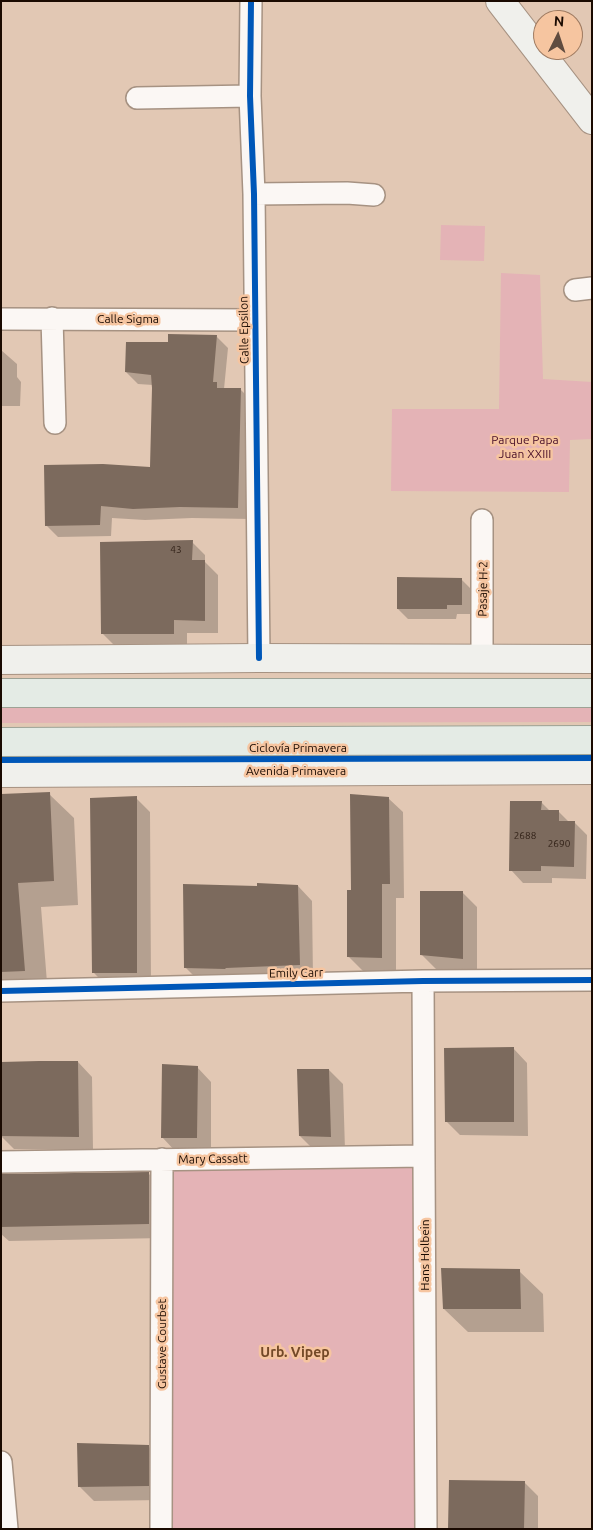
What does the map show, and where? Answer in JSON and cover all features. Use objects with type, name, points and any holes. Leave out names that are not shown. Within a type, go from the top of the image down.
[{"type":"main road","points":[[500,1],[592,120]]},
{"type":"main road","points":[[1,660],[259,658],[592,659]]},
{"type":"main road","points":[[1,693],[592,693]]},
{"type":"main road","points":[[1,742],[592,740]]},
{"type":"main road","name":"Avenida Primavera","points":[[1,773],[592,770]]},
{"type":"street","name":"Calle Epsilon","points":[[251,1],[250,96],[254,194],[259,658]]},
{"type":"street","points":[[137,98],[250,96]]},
{"type":"street","points":[[254,194],[347,193],[374,195]]},
{"type":"street","points":[[52,318],[55,423]]},
{"type":"street","name":"Calle Sigma","points":[[1,319],[255,320]]},
{"type":"street","name":"Pasaje H-2","points":[[482,520],[482,659]]},
{"type":"street","name":"Emily Carr","points":[[1,991],[424,981],[592,980]]},
{"type":"street","name":"Hans Holbein","points":[[424,981],[426,1529]]},
{"type":"street","name":"Mary Cassatt","points":[[1,1162],[424,1156]]},
{"type":"street","name":"Gustave Courbet","points":[[161,1529],[162,1159]]},
{"type":"street","points":[[1,1462],[7,1529]]},
{"type":"green space","points":[[441,225],[485,226],[484,261],[440,260]]},
{"type":"green space","name":"Parque Papa Juan XXIII","points":[[501,273],[540,275],[543,379],[592,382],[592,439],[570,440],[569,492],[391,491],[392,409],[499,409]]},
{"type":"green space","points":[[592,705],[592,722],[1,723],[1,706]]},
{"type":"green space","points":[[418,1165],[418,1529],[169,1529],[171,1167]]},
{"type":"building","points":[[168,334],[217,335],[213,382],[217,382],[217,388],[241,388],[238,508],[180,507],[133,509],[101,506],[100,525],[45,526],[44,465],[103,464],[150,467],[151,375],[125,372],[126,342],[168,342]]},
{"type":"building","points":[[193,540],[192,560],[205,560],[205,621],[174,620],[174,634],[101,634],[100,542]]},
{"type":"building","points":[[397,577],[462,578],[462,605],[447,605],[447,609],[397,609]]},
{"type":"building","points":[[50,792],[54,881],[18,883],[25,971],[1,972],[1,794]]},
{"type":"building","points":[[350,794],[389,797],[390,884],[382,884],[382,958],[347,957],[347,890],[351,890]]},
{"type":"building","points":[[137,796],[137,973],[92,973],[90,798]]},
{"type":"building","points":[[510,801],[542,801],[541,810],[559,810],[559,821],[575,821],[574,867],[541,866],[541,871],[509,871]]},
{"type":"building","points":[[257,883],[298,885],[300,965],[225,969],[184,968],[183,884],[257,886]]},
{"type":"building","points":[[420,891],[463,891],[463,959],[420,955]]},
{"type":"building","points":[[514,1047],[514,1122],[445,1122],[444,1048]]},
{"type":"building","points":[[78,1061],[79,1137],[1,1136],[1,1062]]},
{"type":"building","points":[[162,1064],[198,1066],[197,1138],[161,1138]]},
{"type":"building","points":[[297,1069],[329,1069],[331,1137],[299,1136]]},
{"type":"building","points":[[149,1172],[149,1224],[1,1227],[1,1174]]},
{"type":"building","points":[[441,1268],[520,1269],[521,1309],[443,1309]]},
{"type":"building","points":[[77,1443],[149,1445],[149,1486],[78,1487]]},
{"type":"building","points":[[449,1480],[525,1481],[524,1529],[448,1529]]},
{"type":"cycle path","points":[[251,1],[250,96],[254,194],[259,658]]},
{"type":"cycle path","name":"Ciclovía Primavera","points":[[1,760],[592,758]]},
{"type":"cycle path","points":[[1,991],[423,981],[592,980]]},
{"type":"district","name":"Urb. Vipep","points":[[295,1352]]}]
